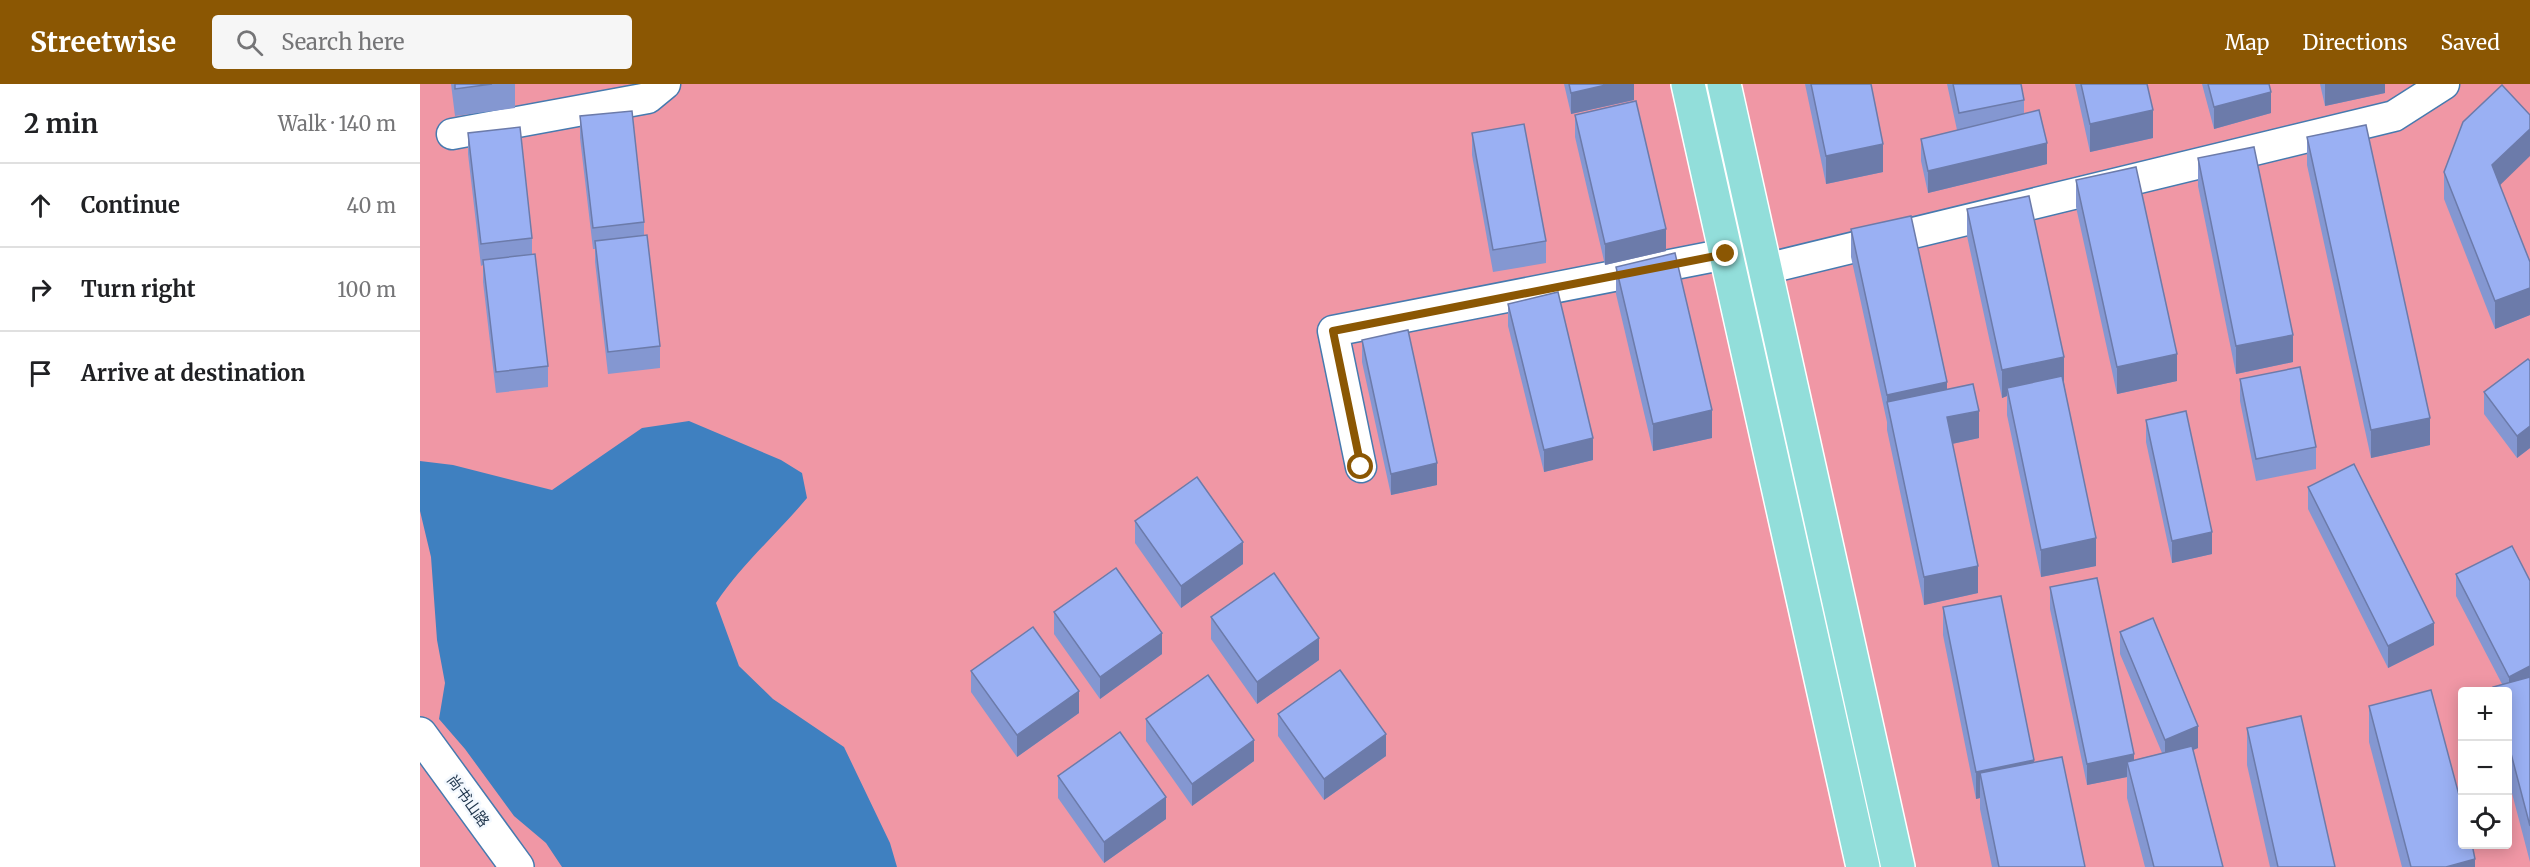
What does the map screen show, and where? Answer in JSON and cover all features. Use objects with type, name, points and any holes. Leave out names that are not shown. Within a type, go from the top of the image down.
[{"type":"main road","points":[[1688,84],[1863,867]]},
{"type":"main road","points":[[1724,84],[1898,867]]},
{"type":"street","points":[[452,134],[648,98],[665,84]]},
{"type":"street","points":[[1765,269],[2394,116],[2444,84]]},
{"type":"street","points":[[1361,467],[1333,331],[1726,254]]},
{"type":"street","name":"尚书山路","points":[[420,734],[517,867]]},
{"type":"shaded area","points":[[420,84],[2530,84],[2530,867],[420,867]]},
{"type":"water","points":[[689,421],[781,460],[802,473],[807,498],[737,575],[716,603],[739,666],[773,699],[844,747],[890,843],[897,867],[562,867],[546,843],[514,816],[465,749],[439,719],[445,683],[437,640],[431,557],[420,511],[420,461],[453,465],[552,490],[642,428]]},
{"type":"building","points":[[455,84],[492,84],[455,89]]},
{"type":"building","points":[[1569,84],[1610,84],[1571,93]]},
{"type":"building","points":[[1811,84],[1871,84],[1883,144],[1826,156]]},
{"type":"building","points":[[1953,84],[2021,84],[2024,100],[1959,113]]},
{"type":"building","points":[[2081,84],[2147,84],[2153,110],[2090,124]]},
{"type":"building","points":[[2208,84],[2269,84],[2271,92],[2214,107]]},
{"type":"building","points":[[2502,85],[2530,115],[2530,129],[2492,165],[2530,262],[2530,288],[2495,301],[2444,172],[2463,122]]},
{"type":"building","points":[[1636,101],[1666,229],[1605,244],[1575,115]]},
{"type":"building","points":[[2039,110],[2047,143],[1928,171],[1921,139]]},
{"type":"building","points":[[632,111],[644,222],[593,228],[580,116]]},
{"type":"building","points":[[1524,124],[1546,241],[1493,250],[1472,133]]},
{"type":"building","points":[[2366,125],[2430,418],[2371,430],[2307,137]]},
{"type":"building","points":[[520,127],[532,238],[481,244],[468,133]]},
{"type":"building","points":[[2254,147],[2293,335],[2236,346],[2198,158]]},
{"type":"building","points":[[2136,167],[2177,354],[2117,367],[2076,180]]},
{"type":"building","points":[[2029,196],[2064,357],[2002,370],[1967,209]]},
{"type":"building","points":[[1911,216],[1947,382],[1887,395],[1851,229]]},
{"type":"building","points":[[647,235],[660,346],[608,352],[595,241]]},
{"type":"building","points":[[1675,253],[1712,410],[1653,424],[1616,267]]},
{"type":"building","points":[[535,254],[548,366],[496,372],[483,260]]},
{"type":"building","points":[[1558,292],[1593,438],[1544,450],[1508,304]]},
{"type":"building","points":[[1408,330],[1437,463],[1391,474],[1362,340]]},
{"type":"building","points":[[2528,359],[2530,361],[2530,426],[2517,436],[2484,392]]},
{"type":"building","points":[[2300,367],[2316,447],[2256,459],[2240,379]]},
{"type":"building","points":[[2062,376],[2096,538],[2041,550],[2007,388]]},
{"type":"building","points":[[1973,384],[1979,411],[1947,417],[1978,566],[1924,577],[1887,402]]},
{"type":"building","points":[[2186,411],[2212,532],[2172,541],[2146,420]]},
{"type":"building","points":[[2354,464],[2434,623],[2388,646],[2308,487]]},
{"type":"building","points":[[1197,477],[1243,542],[1181,586],[1135,521]]},
{"type":"building","points":[[2512,546],[2530,581],[2530,666],[2509,677],[2456,574]]},
{"type":"building","points":[[1116,568],[1162,633],[1100,677],[1054,612]]},
{"type":"building","points":[[1274,573],[1319,638],[1257,682],[1211,617]]},
{"type":"building","points":[[2097,578],[2134,754],[2087,764],[2050,587]]},
{"type":"building","points":[[2001,596],[2034,760],[1976,772],[1943,607]]},
{"type":"building","points":[[2153,618],[2198,726],[2165,740],[2120,632]]},
{"type":"building","points":[[1033,627],[1079,691],[1017,735],[971,671]]},
{"type":"building","points":[[1340,670],[1386,734],[1324,779],[1278,714]]},
{"type":"building","points":[[1208,675],[1254,740],[1192,784],[1146,719]]},
{"type":"building","points":[[2530,677],[2530,826],[2512,757],[2512,687],[2493,687]]},
{"type":"building","points":[[2431,690],[2458,791],[2458,849],[2473,849],[2475,859],[2446,867],[2411,867],[2369,706]]},
{"type":"building","points":[[2301,716],[2335,867],[2278,867],[2247,728]]},
{"type":"building","points":[[1120,732],[1166,797],[1104,842],[1058,776]]},
{"type":"building","points":[[2192,746],[2223,867],[2154,867],[2127,762]]},
{"type":"building","points":[[2062,757],[2085,867],[1999,867],[1980,773]]},
{"type":"route","points":[[1361,467],[1333,331],[1726,254]]}]
